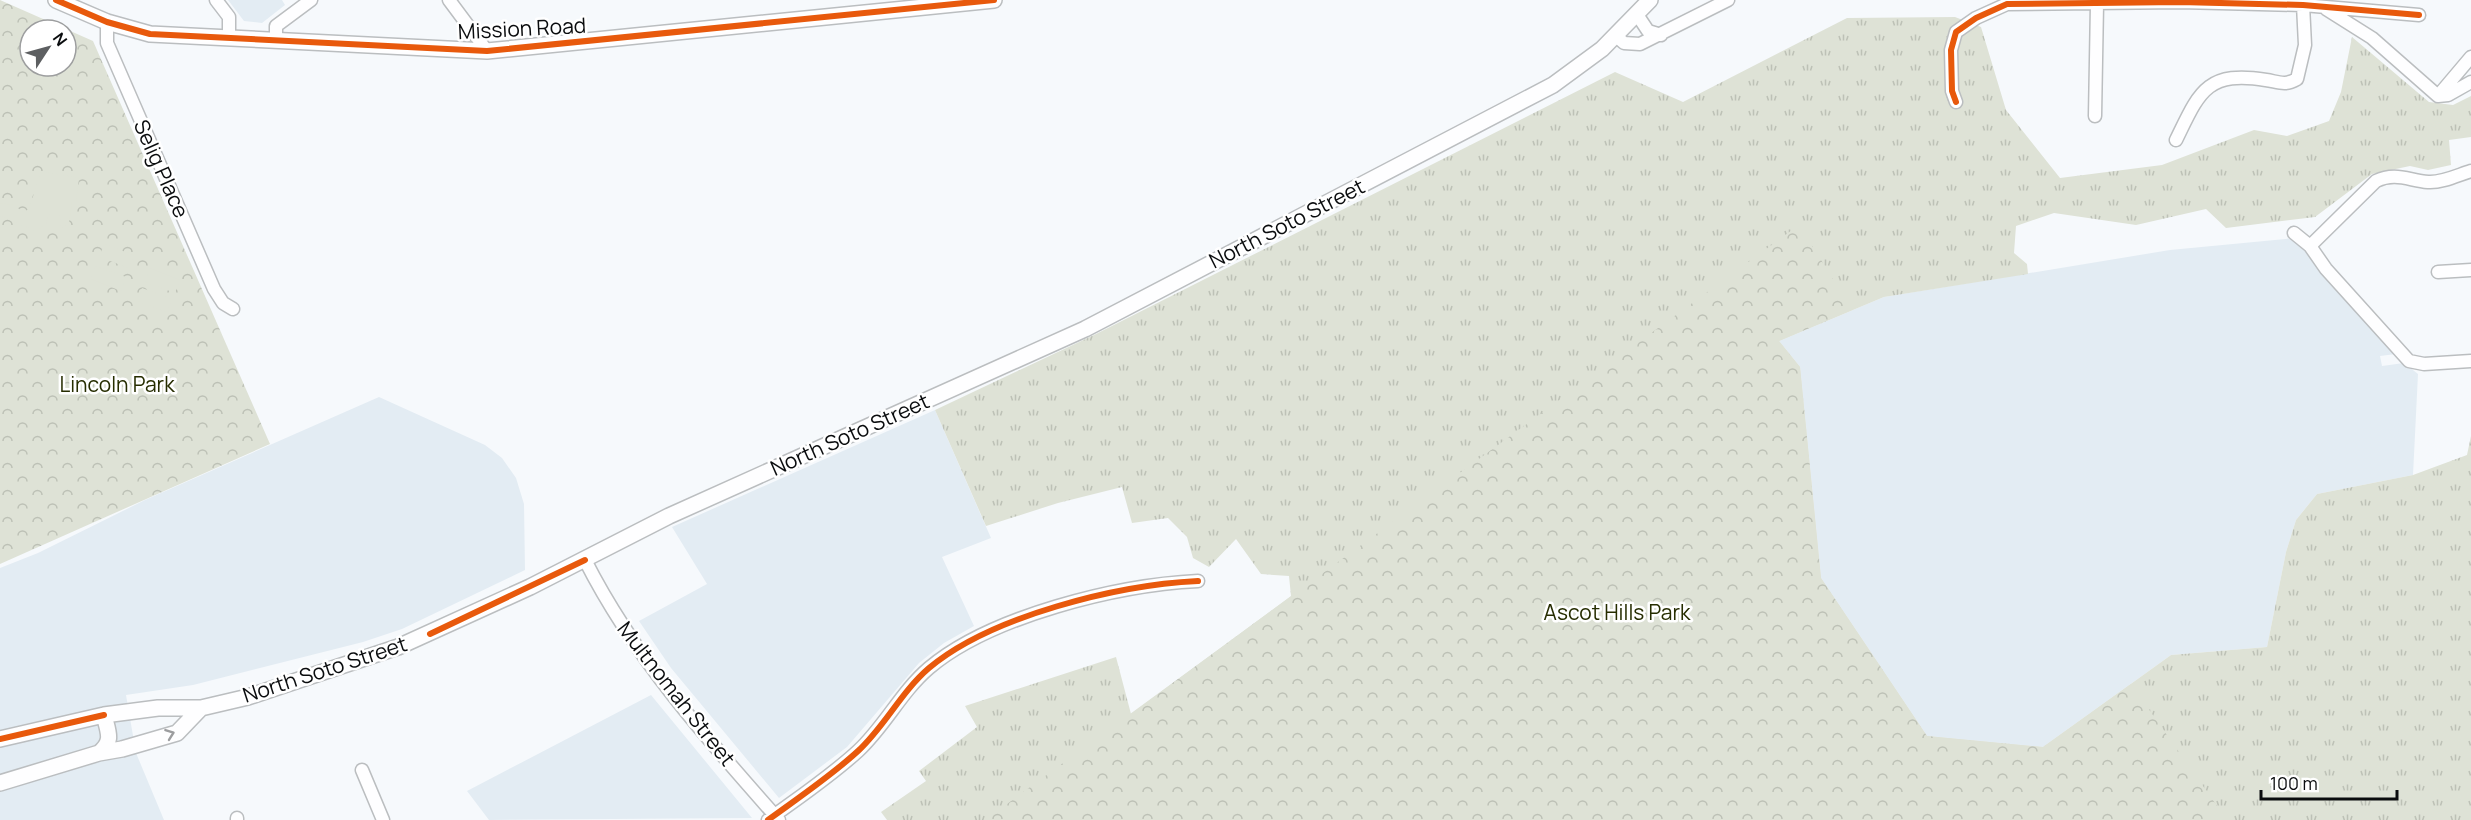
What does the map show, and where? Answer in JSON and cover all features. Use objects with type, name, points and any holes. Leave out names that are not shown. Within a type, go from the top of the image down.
[{"type":"main road","name":"Mission Road","points":[[59,0],[107,22],[150,33],[487,51],[924,3],[994,0]]},
{"type":"main road","name":"North Soto Street","points":[[0,739],[104,715],[158,708],[201,708],[290,685],[398,647],[585,560],[669,516],[1085,329],[1535,95],[1572,73],[1615,35],[1638,7],[1650,0]]},
{"type":"main road","points":[[0,783],[99,753],[122,749],[177,733],[201,708]]},
{"type":"main road","points":[[99,753],[109,745],[110,740],[104,715]]},
{"type":"street","points":[[216,0],[229,16],[229,37]]},
{"type":"street","points":[[276,39],[276,26],[311,0]]},
{"type":"street","points":[[448,0],[487,51]]},
{"type":"street","points":[[1615,35],[1624,43],[1633,44],[1661,35],[1728,0]]},
{"type":"street","points":[[1956,102],[1952,91],[1952,41],[1956,32],[1964,25],[2007,4],[2180,1],[2303,5],[2419,15]]},
{"type":"street","points":[[2095,116],[2097,4]]},
{"type":"street","points":[[2176,140],[2197,97],[2205,88],[2221,81],[2241,77],[2286,85],[2296,79],[2305,45],[2303,5]]},
{"type":"street","points":[[1638,7],[1648,31],[1661,35]]},
{"type":"street","points":[[2322,7],[2372,39],[2438,96],[2448,95],[2471,82]]},
{"type":"street","name":"Selig Place","points":[[107,22],[107,43],[213,289],[223,303],[233,309]]},
{"type":"street","points":[[2438,96],[2471,57]]},
{"type":"street","points":[[2310,246],[2376,181],[2386,176],[2399,175],[2430,182],[2471,171]]},
{"type":"street","points":[[2294,233],[2310,246],[2326,269],[2409,361],[2471,362]]},
{"type":"street","points":[[2438,272],[2471,270]]},
{"type":"street","name":"Multnomah Street","points":[[585,560],[613,612],[642,658],[773,818]]},
{"type":"street","points":[[773,818],[858,751],[906,691],[928,669],[956,648],[989,632],[1063,605],[1124,591],[1198,581]]},
{"type":"street","points":[[362,770],[383,820]]},
{"type":"shaded area","points":[[228,0],[282,0],[285,5],[262,23],[244,21]]},
{"type":"shaded area","points":[[2295,238],[2396,354],[2380,356],[2382,366],[2404,363],[2418,374],[2413,475],[2317,494],[2296,520],[2286,552],[2267,647],[2171,655],[2043,747],[1927,736],[1821,578],[1800,367],[1779,341],[1884,297],[2170,250]]},
{"type":"shaded area","points":[[379,397],[485,445],[502,458],[516,478],[524,504],[525,570],[402,629],[363,642],[193,685],[126,695],[136,753],[164,820],[0,820],[0,568],[38,553],[145,500]]},
{"type":"shaded area","points":[[935,410],[991,538],[942,557],[974,626],[944,643],[919,663],[847,747],[779,798],[671,668],[639,621],[707,584],[672,527]]},
{"type":"shaded area","points":[[651,695],[752,818],[489,820],[467,791]]},
{"type":"green space","name":"Lincoln Park","points":[[0,0],[41,18],[18,18],[18,78],[78,78],[78,34],[93,41],[270,444],[0,564]]},
{"type":"green space","points":[[1955,17],[1981,27],[2006,110],[2060,178],[2162,165],[2254,130],[2287,136],[2329,121],[2341,92],[2352,37],[2429,102],[2453,105],[2471,96],[2471,137],[2449,140],[2451,165],[2428,170],[2410,166],[2372,174],[2315,217],[2226,228],[2206,209],[2136,225],[2054,213],[2016,226],[2014,253],[2027,264],[2028,274],[1884,297],[1779,341],[1800,367],[1821,578],[1927,736],[2043,747],[2171,655],[2267,647],[2286,552],[2296,520],[2317,494],[2413,475],[2467,455],[2471,436],[2471,820],[887,820],[881,812],[926,781],[919,771],[977,727],[965,706],[1116,657],[1131,714],[1291,596],[1289,576],[1261,574],[1236,539],[1209,567],[1193,558],[1187,537],[1168,518],[1132,523],[1122,487],[1058,503],[986,526],[935,410],[1096,334],[1615,72],[1683,102],[1847,18]]},
{"type":"green space","points":[[41,171],[79,178],[76,202],[72,202],[69,223],[60,229],[61,216],[48,214],[46,224],[36,231],[0,216],[0,203],[14,205],[23,212],[29,209]]},
{"type":"green space","name":"Ascot Hills Park","points":[[1799,225],[1852,310],[1779,341],[1800,367],[1821,578],[1927,736],[2043,747],[2131,684],[2222,813],[2212,820],[985,820]]},
{"type":"green space","points":[[104,244],[134,255],[129,268],[99,257]]},
{"type":"green space","points":[[95,266],[126,277],[121,291],[91,279]]},
{"type":"green space","points":[[150,268],[180,280],[175,293],[145,282]]},
{"type":"green space","points":[[142,288],[172,299],[167,312],[137,301]]},
{"type":"cycle path","points":[[56,0],[107,22],[150,34],[487,51],[994,0]]},
{"type":"cycle path","points":[[1956,102],[1952,91],[1951,50],[1956,32],[1976,18],[2007,4],[2180,2],[2303,5],[2419,15]]},
{"type":"cycle path","points":[[430,634],[585,560]]},
{"type":"cycle path","points":[[768,820],[826,778],[858,751],[877,731],[919,677],[955,649],[986,633],[1056,606],[1131,589],[1198,581]]},
{"type":"cycle path","points":[[0,739],[104,715]]}]
